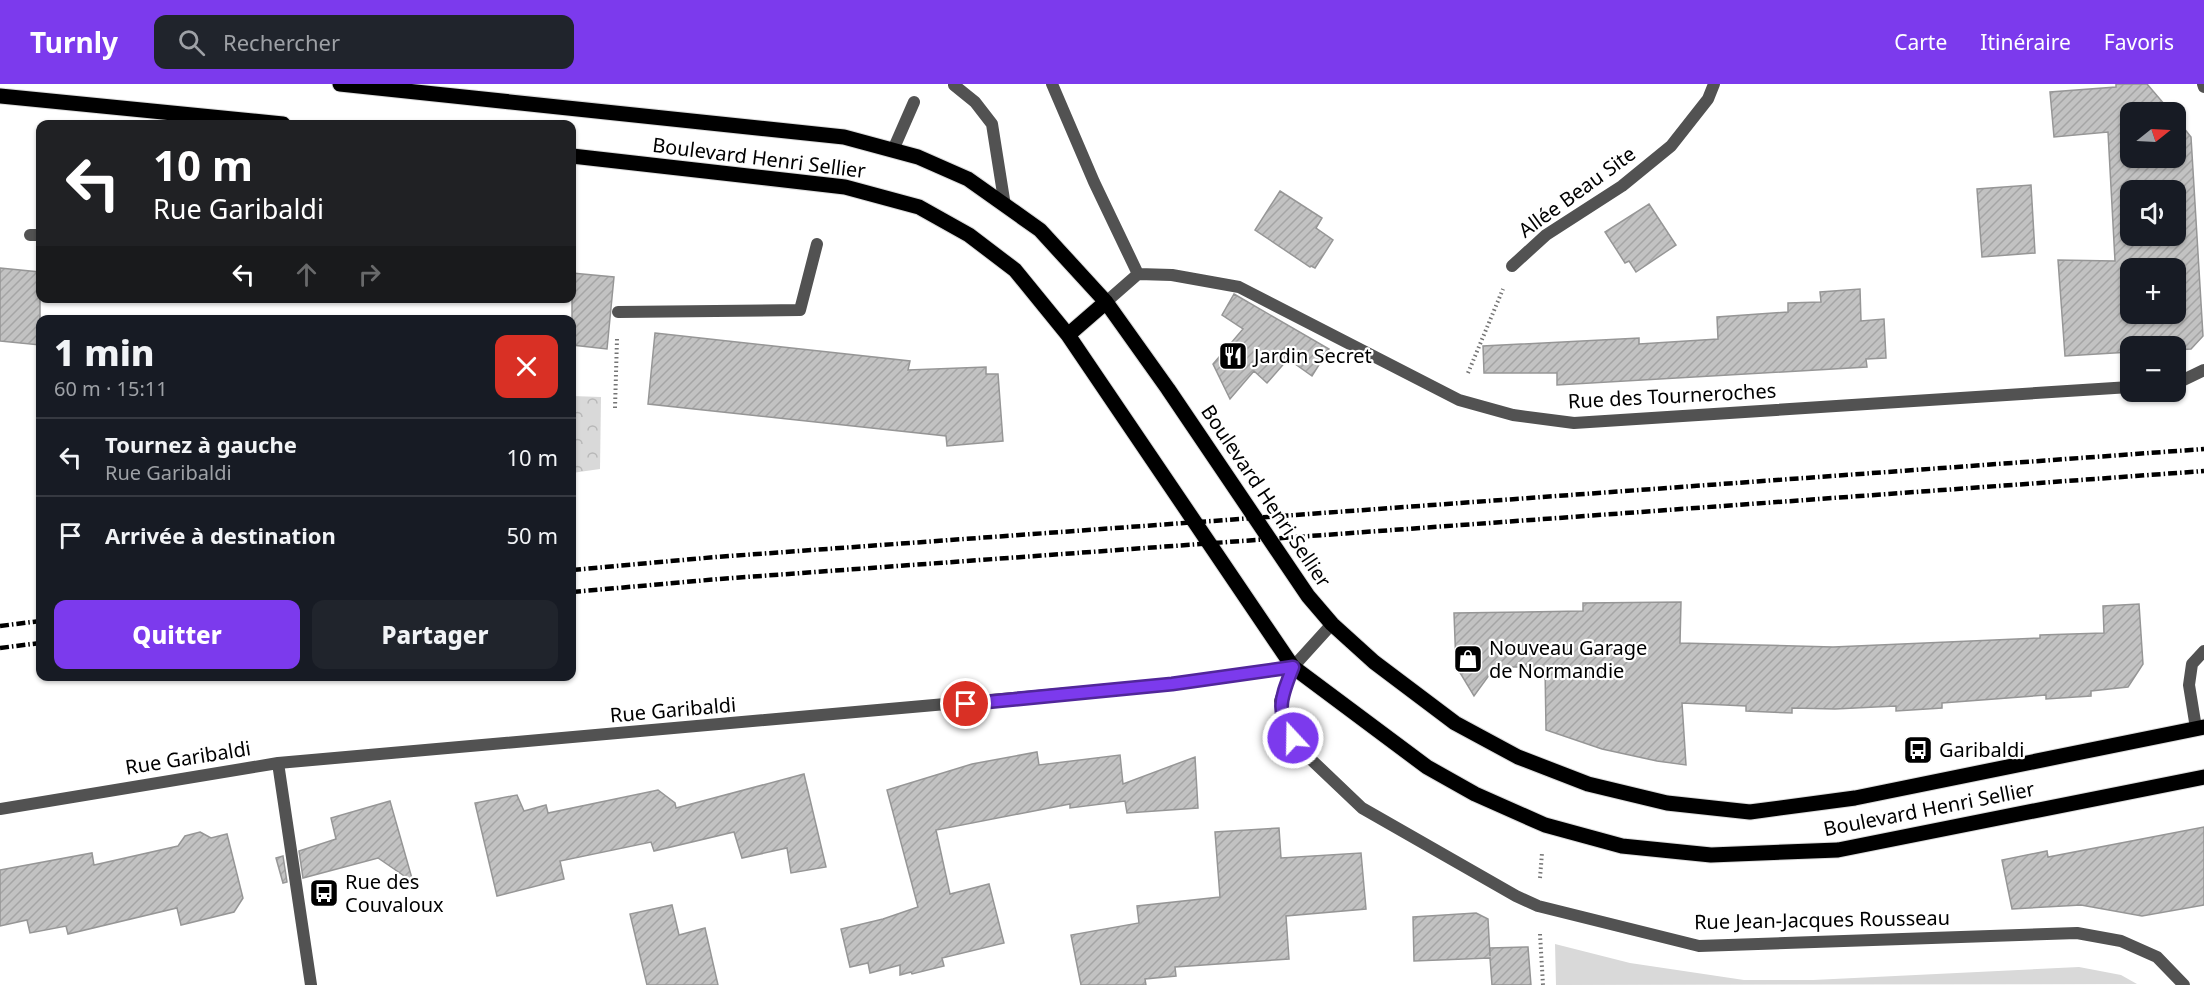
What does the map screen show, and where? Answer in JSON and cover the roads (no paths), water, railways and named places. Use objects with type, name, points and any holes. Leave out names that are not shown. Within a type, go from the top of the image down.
[{"type":"main road","name":"Boulevard Henri Sellier","points":[[340,84],[844,137],[918,157],[968,179],[1040,230],[1106,302],[1225,472],[1308,596],[1332,624],[1374,662],[1439,713],[1518,757],[1588,784],[1667,803],[1750,812],[1856,798],[2200,728]]},
{"type":"main road","points":[[0,96],[243,120]]},
{"type":"main road","name":"Boulevard Henri Sellier","points":[[576,156],[844,187],[919,207],[969,235],[1015,270],[1068,335],[1293,667],[1427,767],[1475,794],[1545,825],[1622,846],[1712,855],[1838,850],[2204,777]]},
{"type":"main road","points":[[1068,335],[1106,302]]},
{"type":"street","points":[[1052,84],[1094,182],[1138,274],[1106,302]]},
{"type":"street","name":"Allée Beau Site","points":[[1512,266],[1546,235],[1622,186],[1671,146],[1708,99],[1714,84]]},
{"type":"street","points":[[954,85],[975,102],[992,124],[1005,206]]},
{"type":"street","points":[[893,150],[914,102]]},
{"type":"street","points":[[618,312],[800,310],[817,244]]},
{"type":"street","name":"Rue des Tourneroches","points":[[1138,274],[1172,275],[1239,287],[1459,400],[1513,415],[1574,423],[2120,388]]},
{"type":"street","points":[[2186,379],[2204,370]]},
{"type":"street","points":[[1293,667],[1332,624]]},
{"type":"street","points":[[2200,728],[2189,685],[2192,664],[2204,651]]},
{"type":"street","name":"Rue Garibaldi","points":[[0,809],[278,763],[1036,698],[1172,684],[1293,667]]},
{"type":"street","name":"Rue Jean-Jacques Rousseau","points":[[1293,667],[1280,701],[1285,727],[1300,749],[1362,808],[1516,896],[1538,906],[1699,945],[2077,933],[2121,941],[2157,957],[2184,985]]},
{"type":"street","points":[[278,763],[311,985]]},
{"type":"railway","points":[[576,570],[716,557],[2204,449]]},
{"type":"railway","points":[[576,592],[719,579],[2204,471]]},
{"type":"railway","points":[[0,626],[36,622]]},
{"type":"railway","points":[[0,648],[36,644]]},
{"type":"place","name":"Jardin Secret","points":[[1233,356]]},
{"type":"place","name":"Nouveau Garage de Normandie","points":[[1468,659]]},
{"type":"place","name":"Garibaldi","points":[[1918,750]]},
{"type":"place","name":"Rue des Couvaloux","points":[[324,893]]}]
